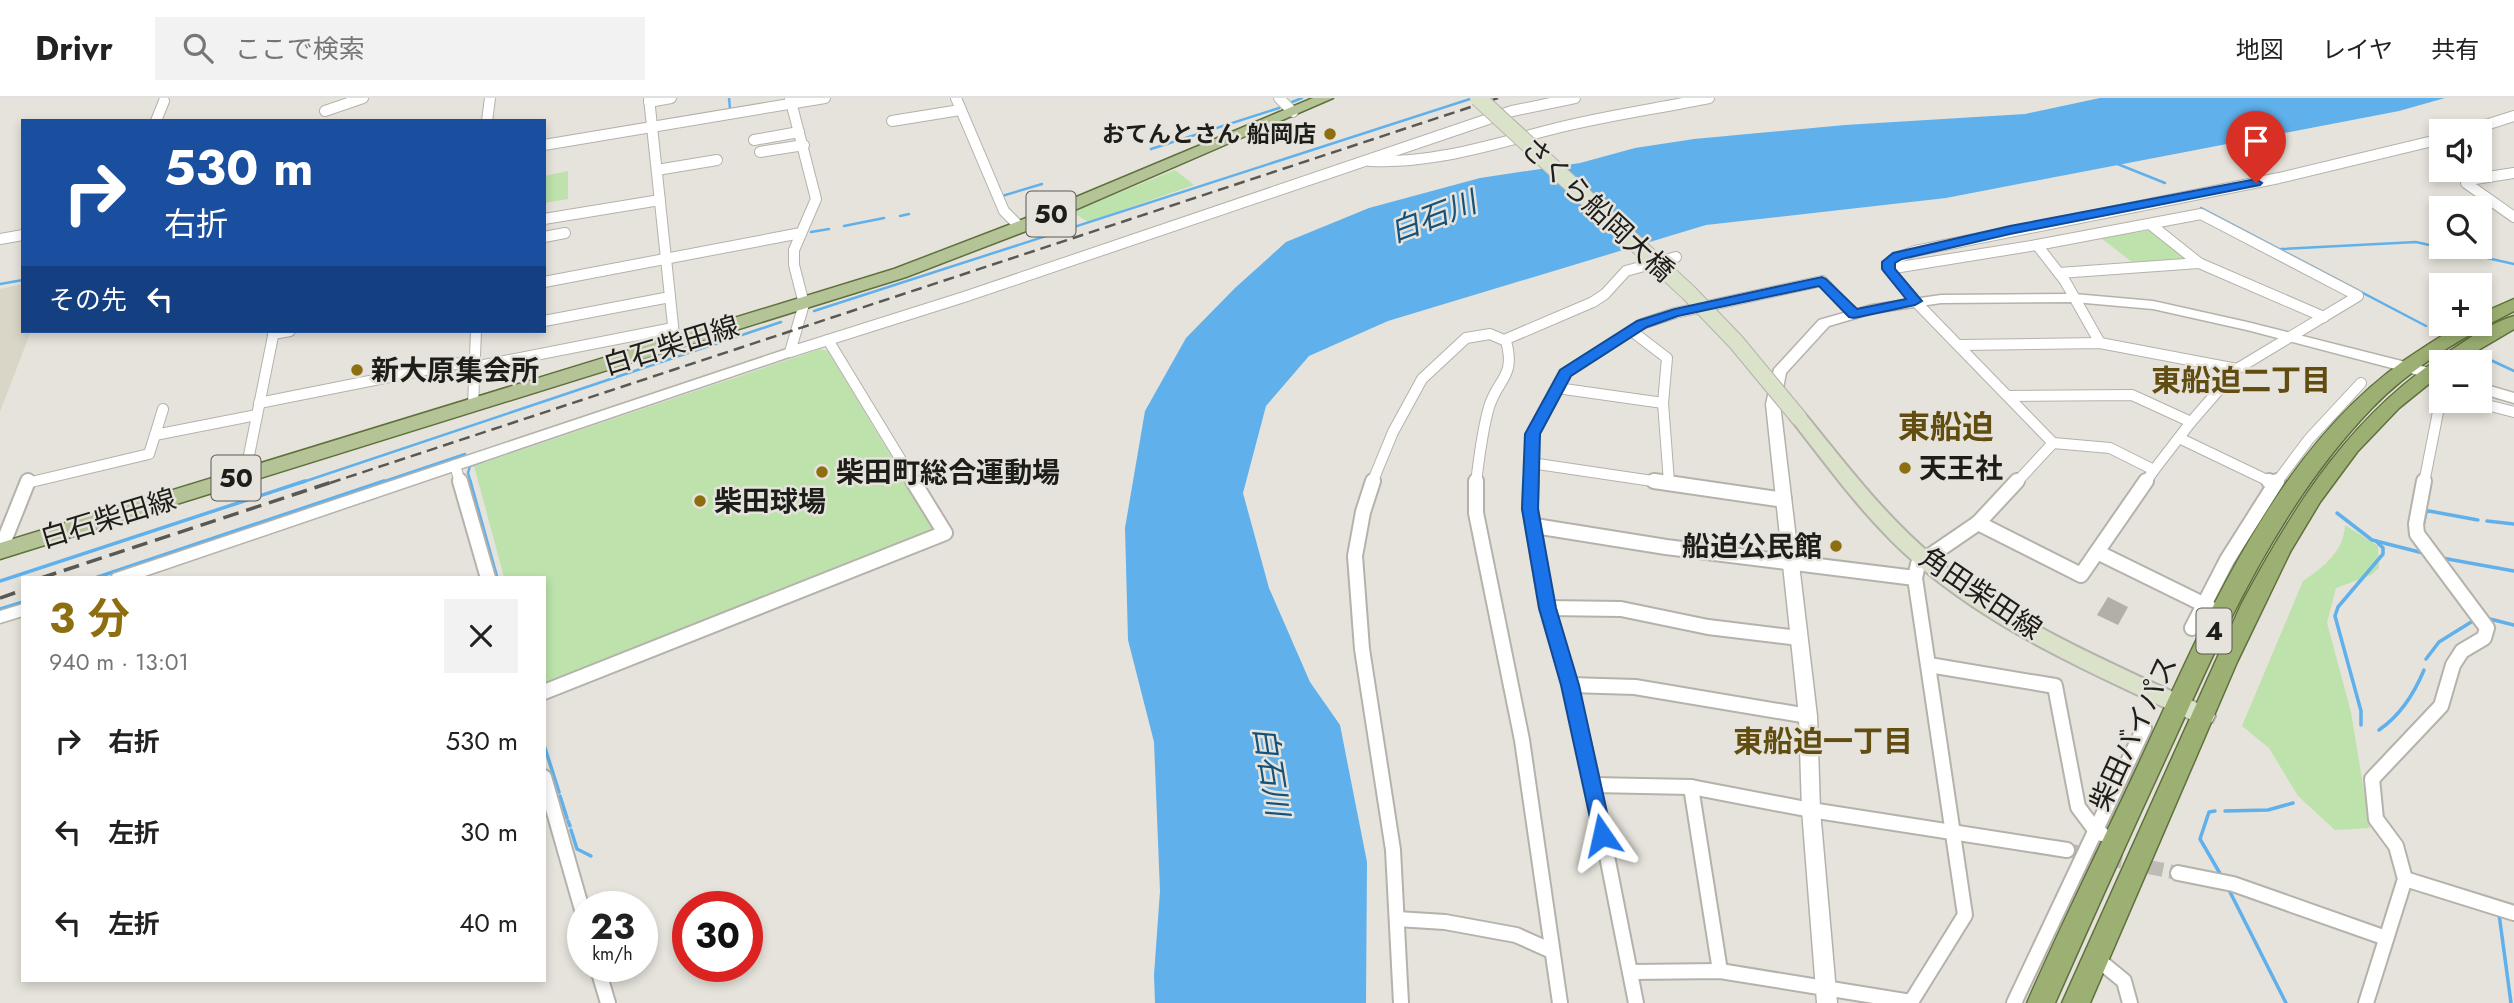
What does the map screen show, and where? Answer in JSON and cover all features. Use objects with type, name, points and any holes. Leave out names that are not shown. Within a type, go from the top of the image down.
[{"type":"highway","points":[[2492,315],[2514,304]]},
{"type":"highway","name":"柴田バイパス","points":[[2469,350],[2514,322]]},
{"type":"highway","name":"柴田バイパス","points":[[2041,1003],[2179,704],[2213,609],[2334,421],[2405,368],[2455,336]]},
{"type":"highway","name":"柴田バイパス","points":[[2076,1003],[2259,593],[2304,512],[2366,429],[2429,377]]},
{"type":"main road","name":"白石柴田線","points":[[0,551],[473,406],[674,336],[804,304],[900,273],[1020,227],[1326,98]]},
{"type":"main road","name":"さくら船岡大橋","points":[[1478,98],[1689,293],[1736,342],[1799,418]]},
{"type":"main road","name":"角田柴田線","points":[[1799,418],[1920,569],[2004,615],[2203,716]]},
{"type":"street","points":[[324,116],[328,98]]},
{"type":"street","points":[[324,116],[363,98]]},
{"type":"street","points":[[487,119],[490,98]]},
{"type":"street","points":[[259,402],[475,364],[674,336],[649,100],[671,98]]},
{"type":"street","points":[[546,145],[791,101],[825,98]]},
{"type":"street","points":[[956,98],[1003,211],[1020,227]]},
{"type":"street","points":[[1279,98],[1293,112]]},
{"type":"street","points":[[125,576],[1512,111],[1575,98]]},
{"type":"street","points":[[1366,160],[1394,162],[1449,154],[1568,125],[1709,98]]},
{"type":"street","points":[[157,119],[164,101]]},
{"type":"street","points":[[790,352],[804,304],[794,265],[794,250],[816,199],[791,101]]},
{"type":"street","points":[[892,121],[962,113]]},
{"type":"street","points":[[905,127],[962,113]]},
{"type":"street","points":[[2492,123],[2514,116]]},
{"type":"street","points":[[754,140],[799,132]]},
{"type":"street","points":[[1888,269],[1892,260],[1915,251],[2279,178],[2429,142]]},
{"type":"street","points":[[760,152],[804,145]]},
{"type":"street","points":[[657,170],[717,160]]},
{"type":"street","points":[[2514,173],[2469,180],[2466,183],[2514,217]]},
{"type":"street","points":[[546,219],[660,200]]},
{"type":"street","points":[[1888,269],[2037,246],[2201,214],[2358,296],[2237,369],[2154,470],[2081,575],[1978,523]]},
{"type":"street","points":[[2150,224],[2199,263],[2324,317]]},
{"type":"street","points":[[546,237],[565,233]]},
{"type":"street","points":[[546,282],[801,233]]},
{"type":"street","points":[[0,239],[21,235]]},
{"type":"street","points":[[2037,246],[2059,273],[2100,343]]},
{"type":"street","points":[[1504,340],[1593,302],[1605,294],[1626,271],[1676,257]]},
{"type":"street","points":[[2059,273],[2199,263]]},
{"type":"street","points":[[1888,269],[1915,301],[1961,345],[2053,443],[2110,448],[2154,470]]},
{"type":"street","points":[[1636,1003],[1593,785],[1570,685],[1547,608],[1530,509],[1533,434],[1565,373],[1642,324],[1675,313],[1822,281],[1854,314]]},
{"type":"street","points":[[546,321],[670,296]]},
{"type":"street","points":[[1826,996],[1811,810],[1808,716],[1773,404],[1777,376],[1815,330],[1824,324],[1854,314],[1915,301],[2074,298],[2153,305],[2289,336],[2405,368],[2429,369]]},
{"type":"street","points":[[1633,332],[1667,358],[1664,402],[1669,482]]},
{"type":"street","points":[[245,475],[273,333]]},
{"type":"street","points":[[473,406],[476,333]]},
{"type":"street","points":[[1401,1003],[1393,850],[1363,649],[1355,556],[1363,512],[1388,442],[1422,379],[1466,338],[1490,334],[1504,340],[1509,348],[1509,368],[1490,404],[1476,482],[1476,513],[1522,740],[1560,1003]]},
{"type":"street","points":[[546,691],[944,533],[828,340]]},
{"type":"street","points":[[1961,345],[2100,343],[2237,369]]},
{"type":"street","points":[[2192,628],[2213,609],[2225,562],[2273,483],[2334,421],[2361,383]]},
{"type":"street","points":[[1557,388],[1664,402]]},
{"type":"street","points":[[2492,392],[2514,398]]},
{"type":"street","points":[[2009,396],[2132,395],[2191,422]]},
{"type":"street","points":[[2492,406],[2514,412]]},
{"type":"street","points":[[0,551],[28,481],[149,454],[163,409]]},
{"type":"street","points":[[2366,1003],[2405,879],[2396,846],[2376,819],[2372,779],[2441,706],[2453,665],[2462,651],[2484,638],[2487,628],[2417,534],[2416,524],[2438,413]]},
{"type":"street","points":[[155,435],[257,415]]},
{"type":"street","points":[[2179,438],[2273,483]]},
{"type":"street","points":[[1535,526],[1666,547],[1790,562],[1920,569],[1978,523],[2053,443]]},
{"type":"street","points":[[1531,463],[1784,500]]},
{"type":"street","points":[[455,465],[487,576]]},
{"type":"street","points":[[2097,552],[2213,609]]},
{"type":"street","points":[[1632,972],[1720,971],[1826,996],[1911,1002],[1965,915],[1929,665],[1920,569]]},
{"type":"street","points":[[1547,608],[1621,609],[1708,627],[1799,638]]},
{"type":"street","points":[[0,617],[21,611]]},
{"type":"street","points":[[1929,665],[2055,686],[2078,807],[2096,831],[2116,841]]},
{"type":"street","points":[[1570,685],[1635,687],[1808,716]]},
{"type":"street","points":[[2014,1003],[2144,728]]},
{"type":"street","points":[[546,784],[577,891]]},
{"type":"street","points":[[1593,785],[1691,787],[1811,810],[1953,830],[2067,850]]},
{"type":"street","points":[[1691,787],[1720,971]]},
{"type":"street","points":[[2178,873],[2233,884],[2386,938]]},
{"type":"street","points":[[2405,879],[2514,913]]},
{"type":"street","points":[[1397,919],[1445,922],[1516,935],[1552,951]]},
{"type":"street","points":[[2096,958],[2124,981],[2130,1003]]},
{"type":"street","points":[[602,982],[608,1003]]},
{"type":"shaded area","points":[[21,284],[21,333],[30,333],[0,412],[0,289]]},
{"type":"green space","points":[[1175,170],[1194,185],[1088,222],[1072,212]]},
{"type":"green space","points":[[568,171],[568,199],[546,203],[546,176]]},
{"type":"green space","points":[[2152,230],[2185,256],[2184,259],[2132,262],[2101,238]]},
{"type":"green space","name":"柴田球場","points":[[820,349],[828,351],[937,532],[546,685],[546,576],[504,576],[474,466]]},
{"type":"green space","points":[[2345,525],[2378,546],[2379,568],[2371,575],[2336,588],[2327,623],[2351,712],[2370,828],[2335,830],[2298,796],[2269,748],[2242,726],[2303,581],[2332,558],[2341,543]]},
{"type":"water","name":"白石川","points":[[2100,98],[2445,98],[2399,111],[1946,198],[1706,225],[1388,321],[1309,356],[1266,406],[1243,493],[1269,588],[1310,682],[1340,725],[1367,862],[1366,1003],[1155,1003],[1154,975],[1160,891],[1154,742],[1128,640],[1125,528],[1145,411],[1186,338],[1235,288],[1286,242],[1369,208],[1480,178],[1580,163],[1635,148],[1694,139],[1845,125],[2025,114]]},
{"type":"building","points":[[2108,597],[2128,607],[2118,625],[2097,615]]},
{"type":"waterway","points":[[729,98],[730,109]]},
{"type":"waterway","points":[[1292,102],[1302,98]]},
{"type":"waterway","points":[[814,311],[1473,98]]},
{"type":"waterway","points":[[1151,149],[1279,108]]},
{"type":"waterway","points":[[2115,163],[2165,183]]},
{"type":"waterway","points":[[1002,196],[1042,184]]},
{"type":"waterway","points":[[2201,208],[2426,326]]},
{"type":"waterway","points":[[900,216],[909,214]]},
{"type":"waterway","points":[[844,226],[884,218]]},
{"type":"waterway","points":[[811,232],[829,229]]},
{"type":"waterway","points":[[2281,249],[2416,242],[2514,264]]},
{"type":"waterway","points":[[0,284],[21,280]]},
{"type":"waterway","points":[[300,483],[781,322]]},
{"type":"waterway","points":[[2492,361],[2514,371]]},
{"type":"waterway","points":[[471,483],[468,473],[470,466],[517,449]]},
{"type":"waterway","points":[[379,483],[465,454]]},
{"type":"waterway","points":[[0,581],[305,481]]},
{"type":"waterway","points":[[101,576],[384,481]]},
{"type":"waterway","points":[[470,481],[496,576]]},
{"type":"waterway","points":[[2423,526],[2426,512],[2429,511],[2478,520]]},
{"type":"waterway","points":[[2337,513],[2376,541]]},
{"type":"waterway","points":[[2487,521],[2514,524]]},
{"type":"waterway","points":[[2361,725],[2361,711],[2335,616],[2338,607],[2383,554],[2383,548],[2376,541]]},
{"type":"waterway","points":[[2376,541],[2427,554]]},
{"type":"waterway","points":[[2442,558],[2514,571]]},
{"type":"waterway","points":[[0,609],[21,603]]},
{"type":"waterway","points":[[2486,618],[2514,625]]},
{"type":"waterway","points":[[2426,659],[2439,642],[2476,619]]},
{"type":"waterway","points":[[2379,730],[2394,718],[2406,703],[2424,670]]},
{"type":"waterway","points":[[546,751],[559,792]]},
{"type":"waterway","points":[[560,796],[567,818]]},
{"type":"waterway","points":[[2225,811],[2268,810],[2293,803]]},
{"type":"waterway","points":[[2215,811],[2209,812],[2200,839],[2222,877]]},
{"type":"waterway","points":[[568,821],[570,826]]},
{"type":"waterway","points":[[571,830],[577,849],[591,856]]},
{"type":"waterway","points":[[2228,888],[2286,1003]]},
{"type":"waterway","points":[[2499,914],[2511,1003]]},
{"type":"tunnel","points":[[2067,850],[2178,873]]},
{"type":"railway","points":[[330,483],[1498,98]]},
{"type":"railway","points":[[47,576],[335,481]]},
{"type":"railway","points":[[0,598],[21,591]]},
{"type":"place","name":"おてんとさん 船岡店","points":[[1330,134]]},
{"type":"place","name":"新大原集会所","points":[[357,370]]},
{"type":"place","name":"天王社","points":[[1905,468]]},
{"type":"place","name":"柴田町総合運動場","points":[[822,472]]},
{"type":"place","name":"柴田球場","points":[[700,501]]},
{"type":"place","name":"船迫公民館","points":[[1836,546]]},
{"type":"district","name":"東船迫二丁目","points":[[2241,381]]},
{"type":"district","name":"東船迫","points":[[1946,427]]},
{"type":"district","name":"東船迫一丁目","points":[[1823,742]]},
{"type":"route","points":[[1602,835],[1570,685],[1547,608],[1530,509],[1533,434],[1565,373],[1642,324],[1675,313],[1822,281],[1854,314],[1915,301],[1888,269],[1889,262],[1898,256],[2010,230],[2256,183]]}]
